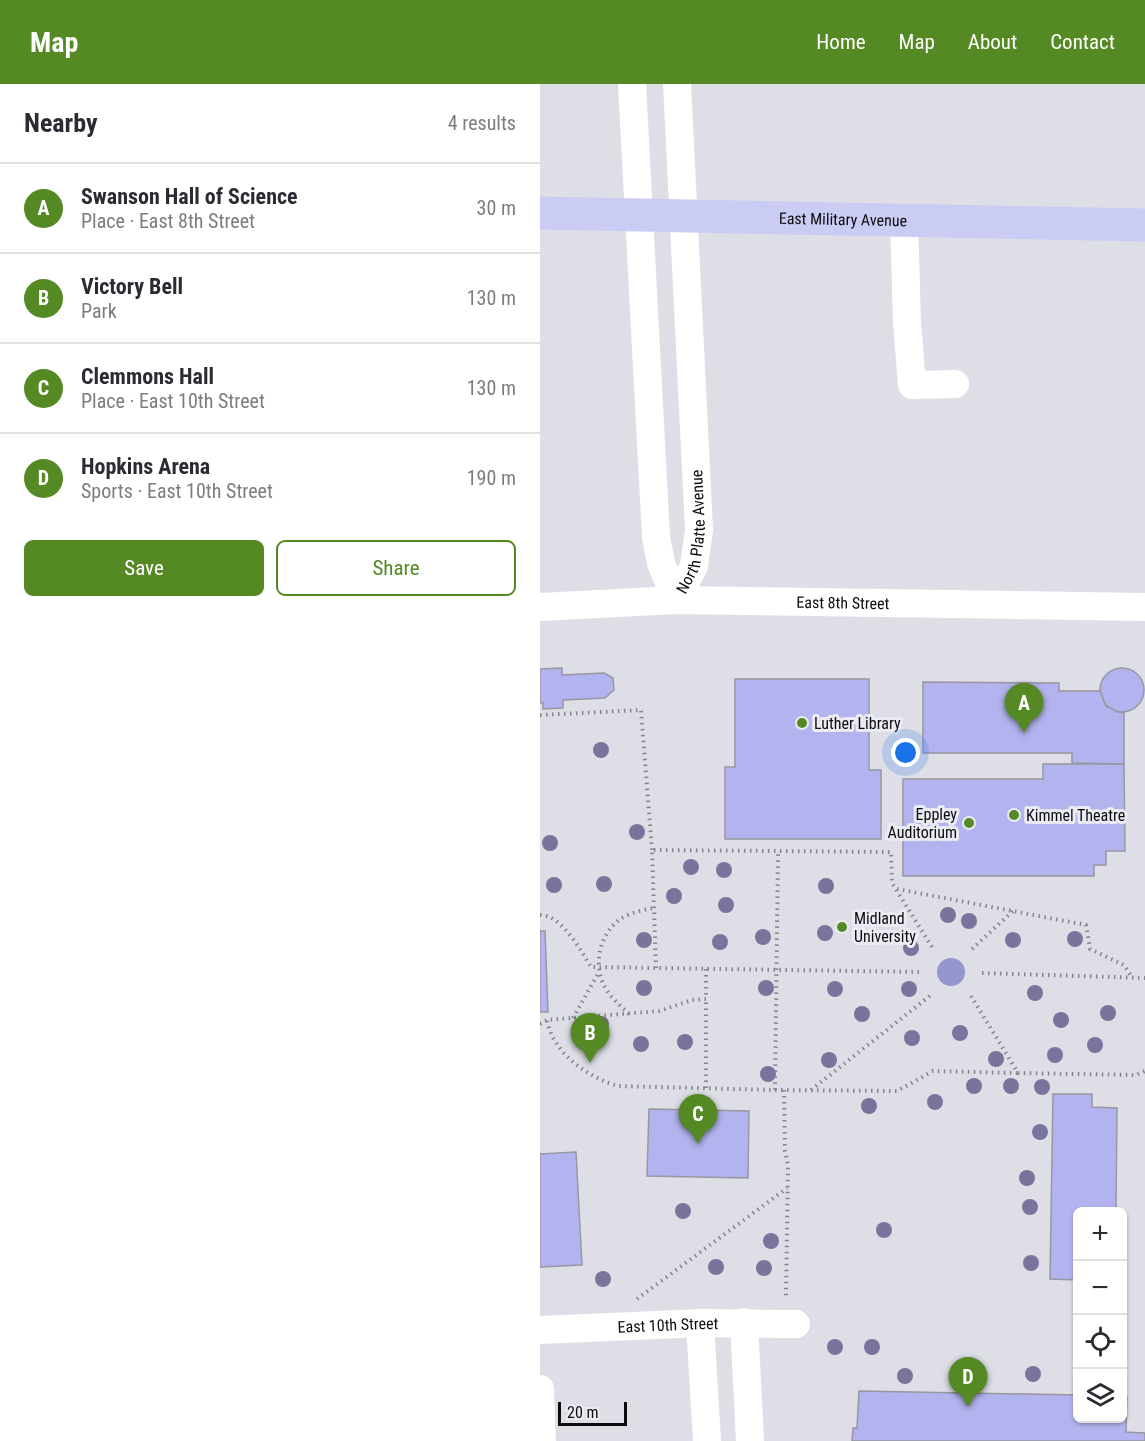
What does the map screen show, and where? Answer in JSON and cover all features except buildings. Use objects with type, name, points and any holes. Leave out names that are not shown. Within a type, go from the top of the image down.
[{"type":"main road","name":"East Military Avenue","points":[[540,213],[1145,225]]},
{"type":"street","name":"North Platte Avenue","points":[[632,84],[656,537],[661,563],[676,600]]},
{"type":"street","name":"North Platte Avenue","points":[[676,600],[694,566],[699,530],[677,84]]},
{"type":"street","points":[[904,220],[907,322],[912,385],[956,384]]},
{"type":"street","name":"East 8th Street","points":[[540,607],[676,600],[1145,607]]},
{"type":"street","points":[[744,1322],[750,1441]]},
{"type":"street","points":[[700,1323],[707,1441]]},
{"type":"street","name":"East 10th Street","points":[[540,1330],[700,1323],[796,1324]]},
{"type":"street","points":[[540,1389],[542,1441]]},
{"type":"path","points":[[540,715],[641,710],[652,850],[656,968]]},
{"type":"path","points":[[652,850],[891,852],[892,882],[932,947]]},
{"type":"path","points":[[775,1090],[778,851]]},
{"type":"path","points":[[896,888],[1086,925],[1090,949],[1124,965],[1132,976]]},
{"type":"path","points":[[629,1014],[606,989],[599,970],[600,952],[604,939],[623,917],[654,908]]},
{"type":"path","points":[[972,949],[1013,911]]},
{"type":"path","points":[[540,915],[554,919],[576,942],[591,968],[599,970],[656,968],[920,972]]},
{"type":"path","points":[[706,969],[706,1088]]},
{"type":"path","points":[[572,1018],[599,970]]},
{"type":"path","points":[[982,973],[1145,978]]},
{"type":"path","points":[[811,1090],[930,995]]},
{"type":"path","points":[[971,996],[1018,1073]]},
{"type":"path","points":[[540,1024],[547,1020],[659,1011],[692,1000],[706,999]]},
{"type":"path","points":[[547,1020],[553,1042],[579,1066],[604,1082],[618,1086],[897,1090],[933,1071],[1136,1075],[1145,1071]]},
{"type":"path","points":[[784,1090],[784,1151],[788,1165],[786,1297]]},
{"type":"path","points":[[635,1301],[788,1188]]},
{"type":"water","points":[[951,958],[961,962],[965,972],[961,982],[951,986],[941,982],[937,972],[941,962]]},
{"type":"place","name":"Luther Library","points":[[802,723]]},
{"type":"place","name":"Swanson Hall of Science","points":[[1024,733]]},
{"type":"place","name":"Kimmel Theatre","points":[[1014,815]]},
{"type":"place","name":"Eppley Auditorium","points":[[969,823]]},
{"type":"place","name":"Midland University","points":[[842,927]]},
{"type":"place","name":"Victory Bell","points":[[590,1063]]},
{"type":"place","name":"Clemmons Hall","points":[[698,1144]]},
{"type":"place","name":"Hopkins Arena","points":[[968,1407]]}]
